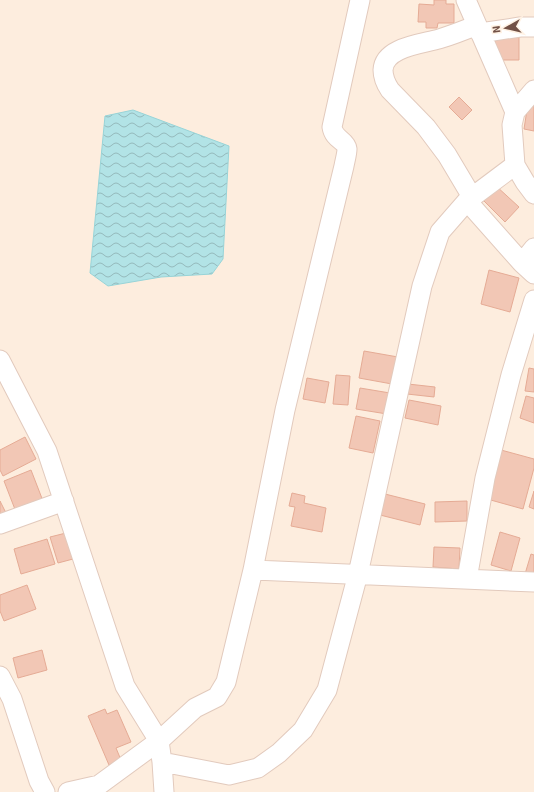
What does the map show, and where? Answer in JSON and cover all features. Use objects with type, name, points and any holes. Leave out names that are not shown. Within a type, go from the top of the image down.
[{"type":"street","points":[[68,792],[99,785],[159,741],[195,708],[217,697],[226,682],[253,570],[285,410],[344,166],[347,149],[342,141],[334,134],[332,127],[360,0]]},
{"type":"street","points":[[466,0],[515,112]]},
{"type":"street","points":[[528,268],[469,199],[447,155],[426,127],[386,84],[383,76],[383,68],[387,59],[396,52],[440,39],[479,29],[534,27]]},
{"type":"street","points":[[534,90],[515,112],[512,125],[515,165],[524,182],[534,194]]},
{"type":"street","points":[[162,762],[229,775],[258,768],[279,752],[303,730],[327,690],[358,574],[422,286],[440,232],[469,199],[515,165]]},
{"type":"street","points":[[528,268],[534,248]]},
{"type":"street","points":[[467,579],[486,478],[511,375],[534,300]]},
{"type":"street","points":[[0,360],[5,378],[47,451],[125,686],[159,741],[164,792]]},
{"type":"street","points":[[0,524],[64,501]]},
{"type":"street","points":[[253,570],[534,582]]},
{"type":"street","points":[[0,676],[12,699],[39,781],[45,792]]},
{"type":"water","points":[[133,110],[229,146],[223,259],[212,274],[161,277],[108,286],[90,273],[105,116]]},
{"type":"building","points":[[434,0],[446,0],[446,4],[454,4],[454,23],[438,23],[437,28],[426,28],[426,22],[418,22],[419,4],[434,5]]},
{"type":"building","points":[[495,36],[519,36],[519,60],[495,60]]},
{"type":"building","points":[[459,97],[472,110],[462,120],[449,107]]},
{"type":"building","points":[[529,97],[534,98],[534,131],[524,129]]},
{"type":"building","points":[[495,185],[519,207],[505,222],[482,199]]},
{"type":"building","points":[[489,270],[519,278],[510,312],[481,304]]},
{"type":"building","points":[[364,351],[398,357],[392,384],[359,378]]},
{"type":"building","points":[[529,368],[534,369],[534,392],[525,391]]},
{"type":"building","points":[[336,375],[350,376],[348,405],[333,404]]},
{"type":"building","points":[[307,378],[329,382],[325,403],[303,399]]},
{"type":"building","points":[[408,384],[435,387],[434,397],[407,394]]},
{"type":"building","points":[[360,388],[390,393],[387,414],[356,409]]},
{"type":"building","points":[[526,396],[534,398],[534,423],[520,418]]},
{"type":"building","points":[[409,400],[441,406],[438,425],[405,418]]},
{"type":"building","points":[[356,416],[380,421],[373,453],[349,448]]},
{"type":"building","points":[[25,437],[36,459],[3,476],[0,470],[0,450]]},
{"type":"building","points":[[501,450],[534,459],[534,468],[523,509],[487,499]]},
{"type":"building","points":[[31,470],[43,501],[16,512],[4,481]]},
{"type":"building","points":[[534,491],[534,509],[529,507]]},
{"type":"building","points":[[292,493],[305,496],[304,503],[326,508],[322,532],[291,526],[295,507],[289,506]]},
{"type":"building","points":[[385,494],[425,504],[420,525],[380,515]]},
{"type":"building","points":[[0,501],[7,515],[0,519]]},
{"type":"building","points":[[467,501],[467,521],[435,522],[435,502]]},
{"type":"building","points":[[500,532],[520,538],[511,571],[491,565]]},
{"type":"building","points":[[66,533],[73,559],[58,563],[50,537]]},
{"type":"building","points":[[47,539],[55,564],[21,574],[14,549]]},
{"type":"building","points":[[434,547],[460,548],[459,569],[433,567]]},
{"type":"building","points":[[531,554],[534,555],[534,577],[525,574]]},
{"type":"building","points":[[27,585],[36,609],[4,621],[0,611],[0,595]]},
{"type":"building","points":[[42,650],[47,670],[18,678],[13,658]]},
{"type":"building","points":[[105,709],[107,714],[117,710],[131,742],[116,748],[121,760],[109,765],[88,716]]}]
